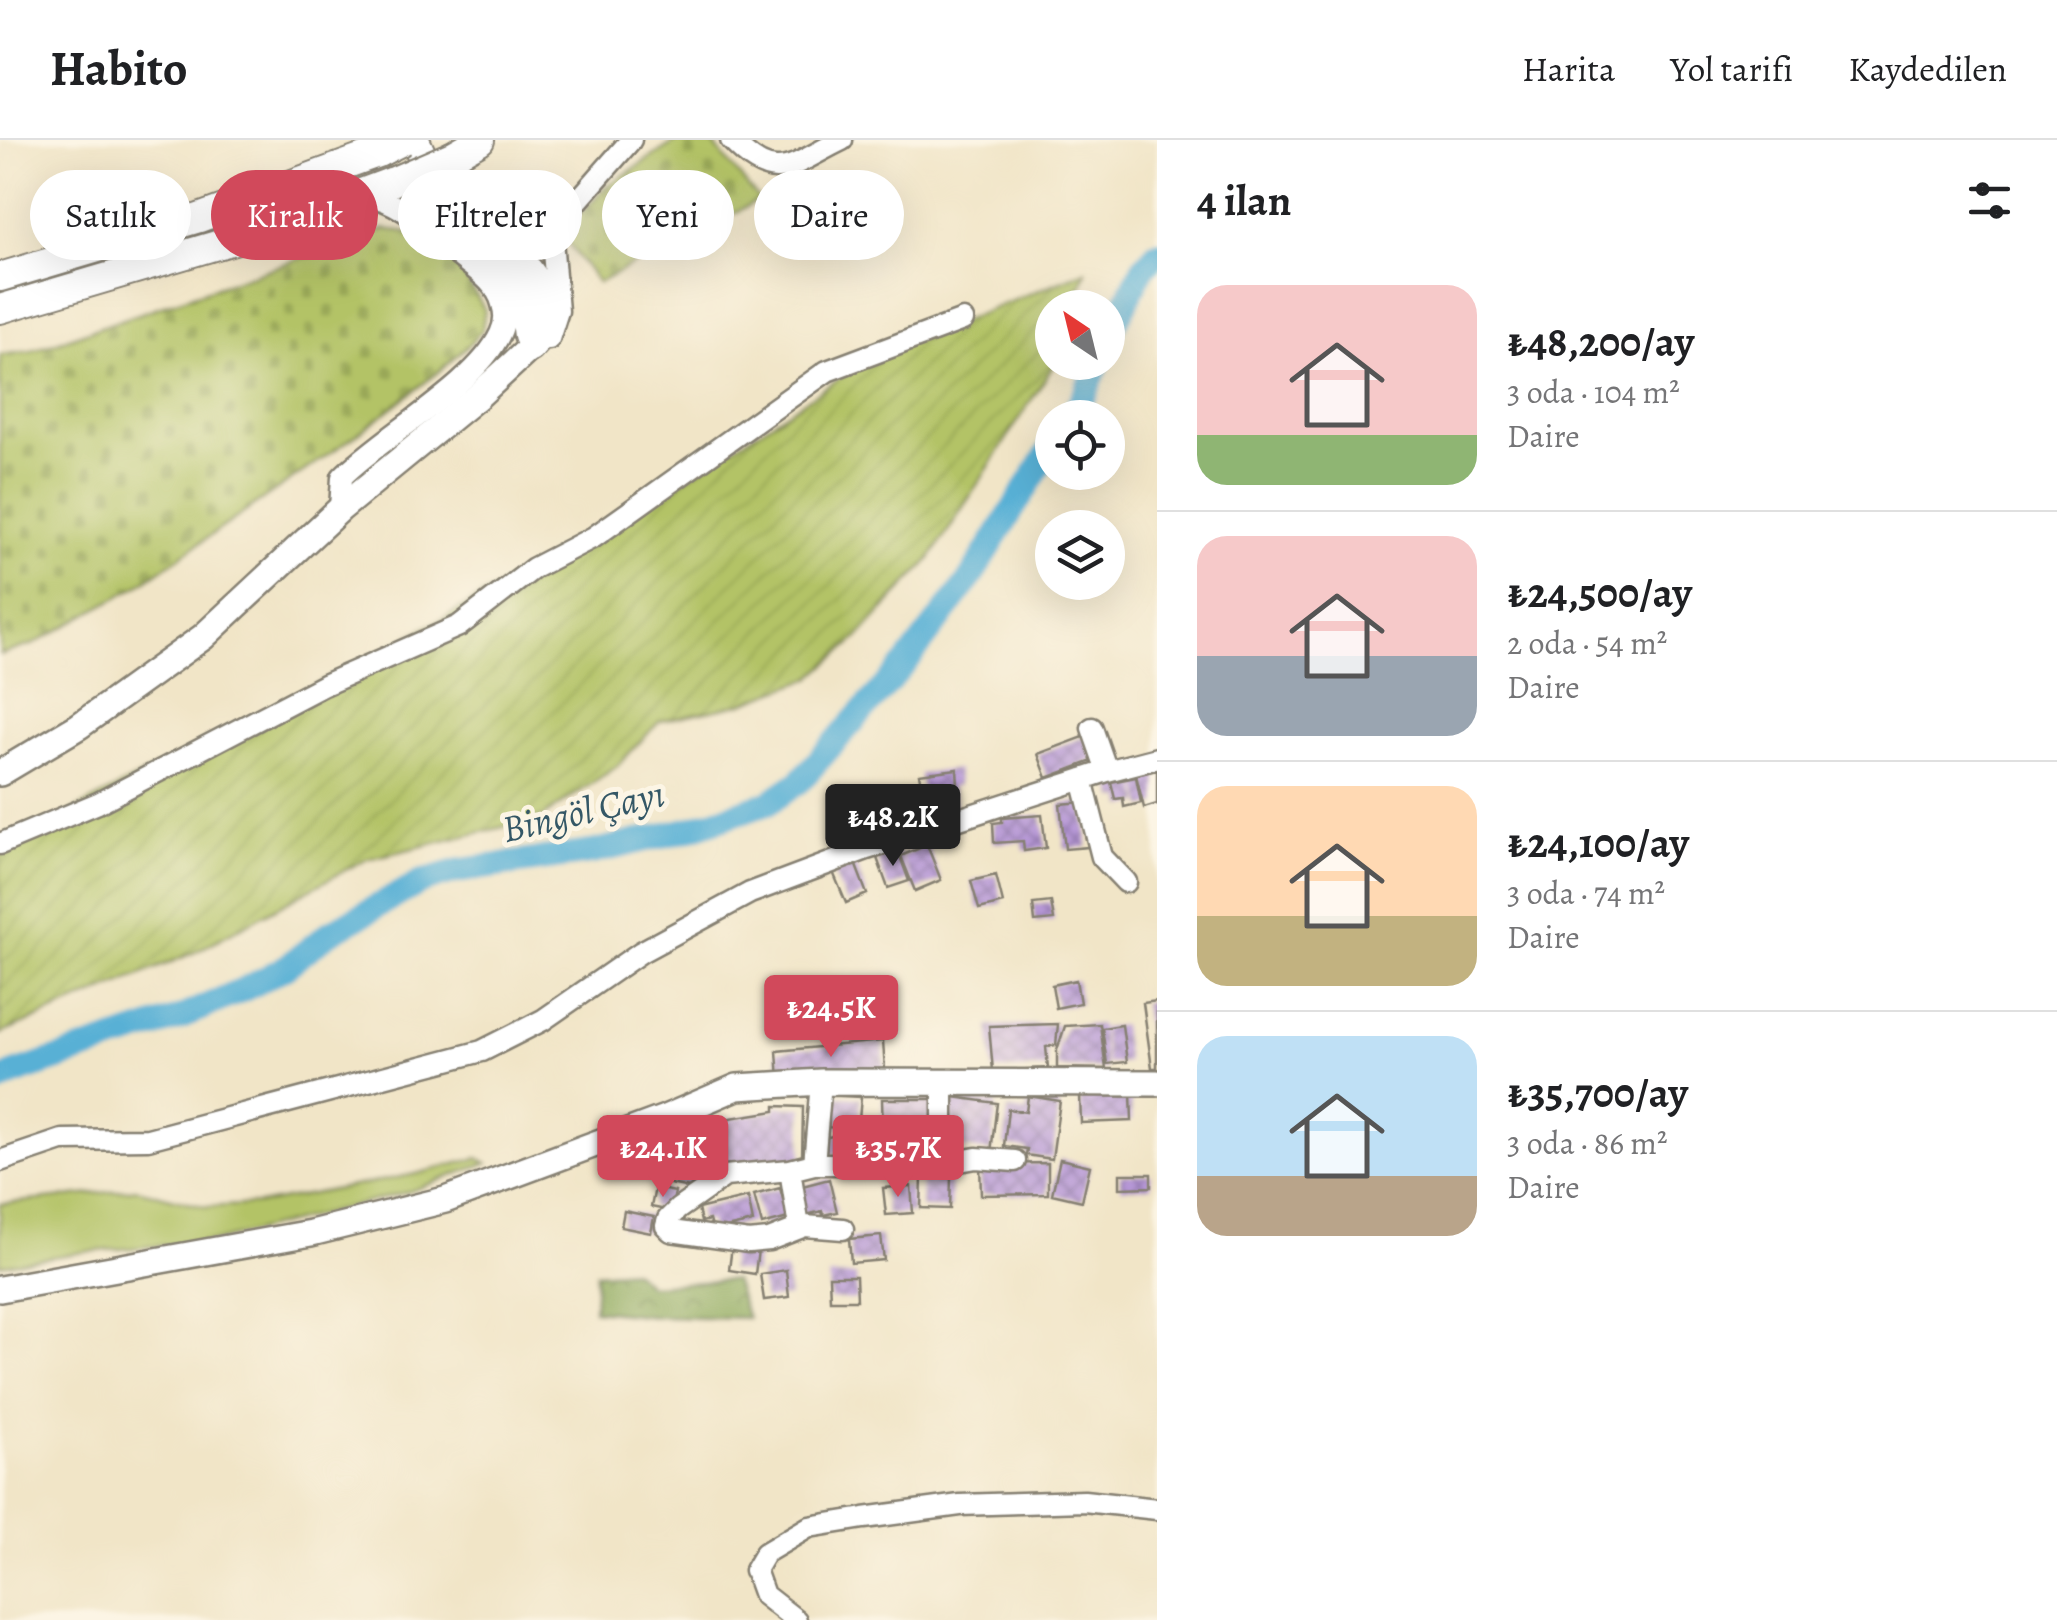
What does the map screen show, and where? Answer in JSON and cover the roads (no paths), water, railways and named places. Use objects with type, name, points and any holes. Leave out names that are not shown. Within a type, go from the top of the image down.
[{"type":"highway","points":[[415,140],[438,188],[458,213],[520,258],[540,286],[542,336],[530,348]]},
{"type":"highway","points":[[378,186],[452,156],[480,140]]},
{"type":"highway","points":[[0,277],[199,218],[394,144],[428,198],[478,253],[498,264],[518,287],[525,304],[530,348]]},
{"type":"highway","points":[[0,309],[211,247]]},
{"type":"main road","points":[[0,773],[79,726],[202,637],[340,509],[477,397],[530,348]]},
{"type":"main road","points":[[0,1289],[310,1233],[446,1200],[737,1087],[820,1082],[1157,1083]]},
{"type":"street","points":[[530,348],[548,341],[558,311],[552,239],[576,204],[629,143],[640,146],[652,140]]},
{"type":"street","points":[[731,140],[754,163],[772,169],[788,166],[842,140]]},
{"type":"street","points":[[340,509],[342,477],[480,362],[504,324],[498,292],[481,274],[405,208],[378,196]]},
{"type":"street","points":[[0,844],[98,803],[324,685],[459,626],[534,568],[594,537],[828,372],[964,320]]},
{"type":"street","points":[[1092,728],[1107,771]]},
{"type":"street","points":[[0,1161],[62,1140],[148,1139],[482,1051],[544,1020],[640,952],[750,893],[867,849],[1157,758]]},
{"type":"street","points":[[1082,779],[1102,858],[1126,882]]},
{"type":"street","points":[[814,1164],[820,1082]]},
{"type":"street","points":[[942,1164],[943,1082]]},
{"type":"street","points":[[843,1229],[799,1227],[768,1240],[749,1242],[670,1231],[666,1226],[678,1208],[726,1176],[814,1164],[942,1164],[976,1158],[1015,1161]]},
{"type":"street","points":[[790,1170],[799,1227]]},
{"type":"street","points":[[796,1620],[764,1595],[755,1570],[765,1553],[809,1527],[960,1506],[1084,1502],[1157,1509]]},
{"type":"waterway","name":"Bingöl Çayı","points":[[1125,304],[1143,268],[1157,253]]},
{"type":"waterway","name":"Bingöl Çayı","points":[[1082,400],[1091,380]]},
{"type":"waterway","name":"Bingöl Çayı","points":[[0,1081],[180,1018],[253,985],[287,966],[329,933],[421,882],[458,871],[594,852],[690,829],[770,802],[799,782],[906,663],[968,582],[1035,474]]}]
